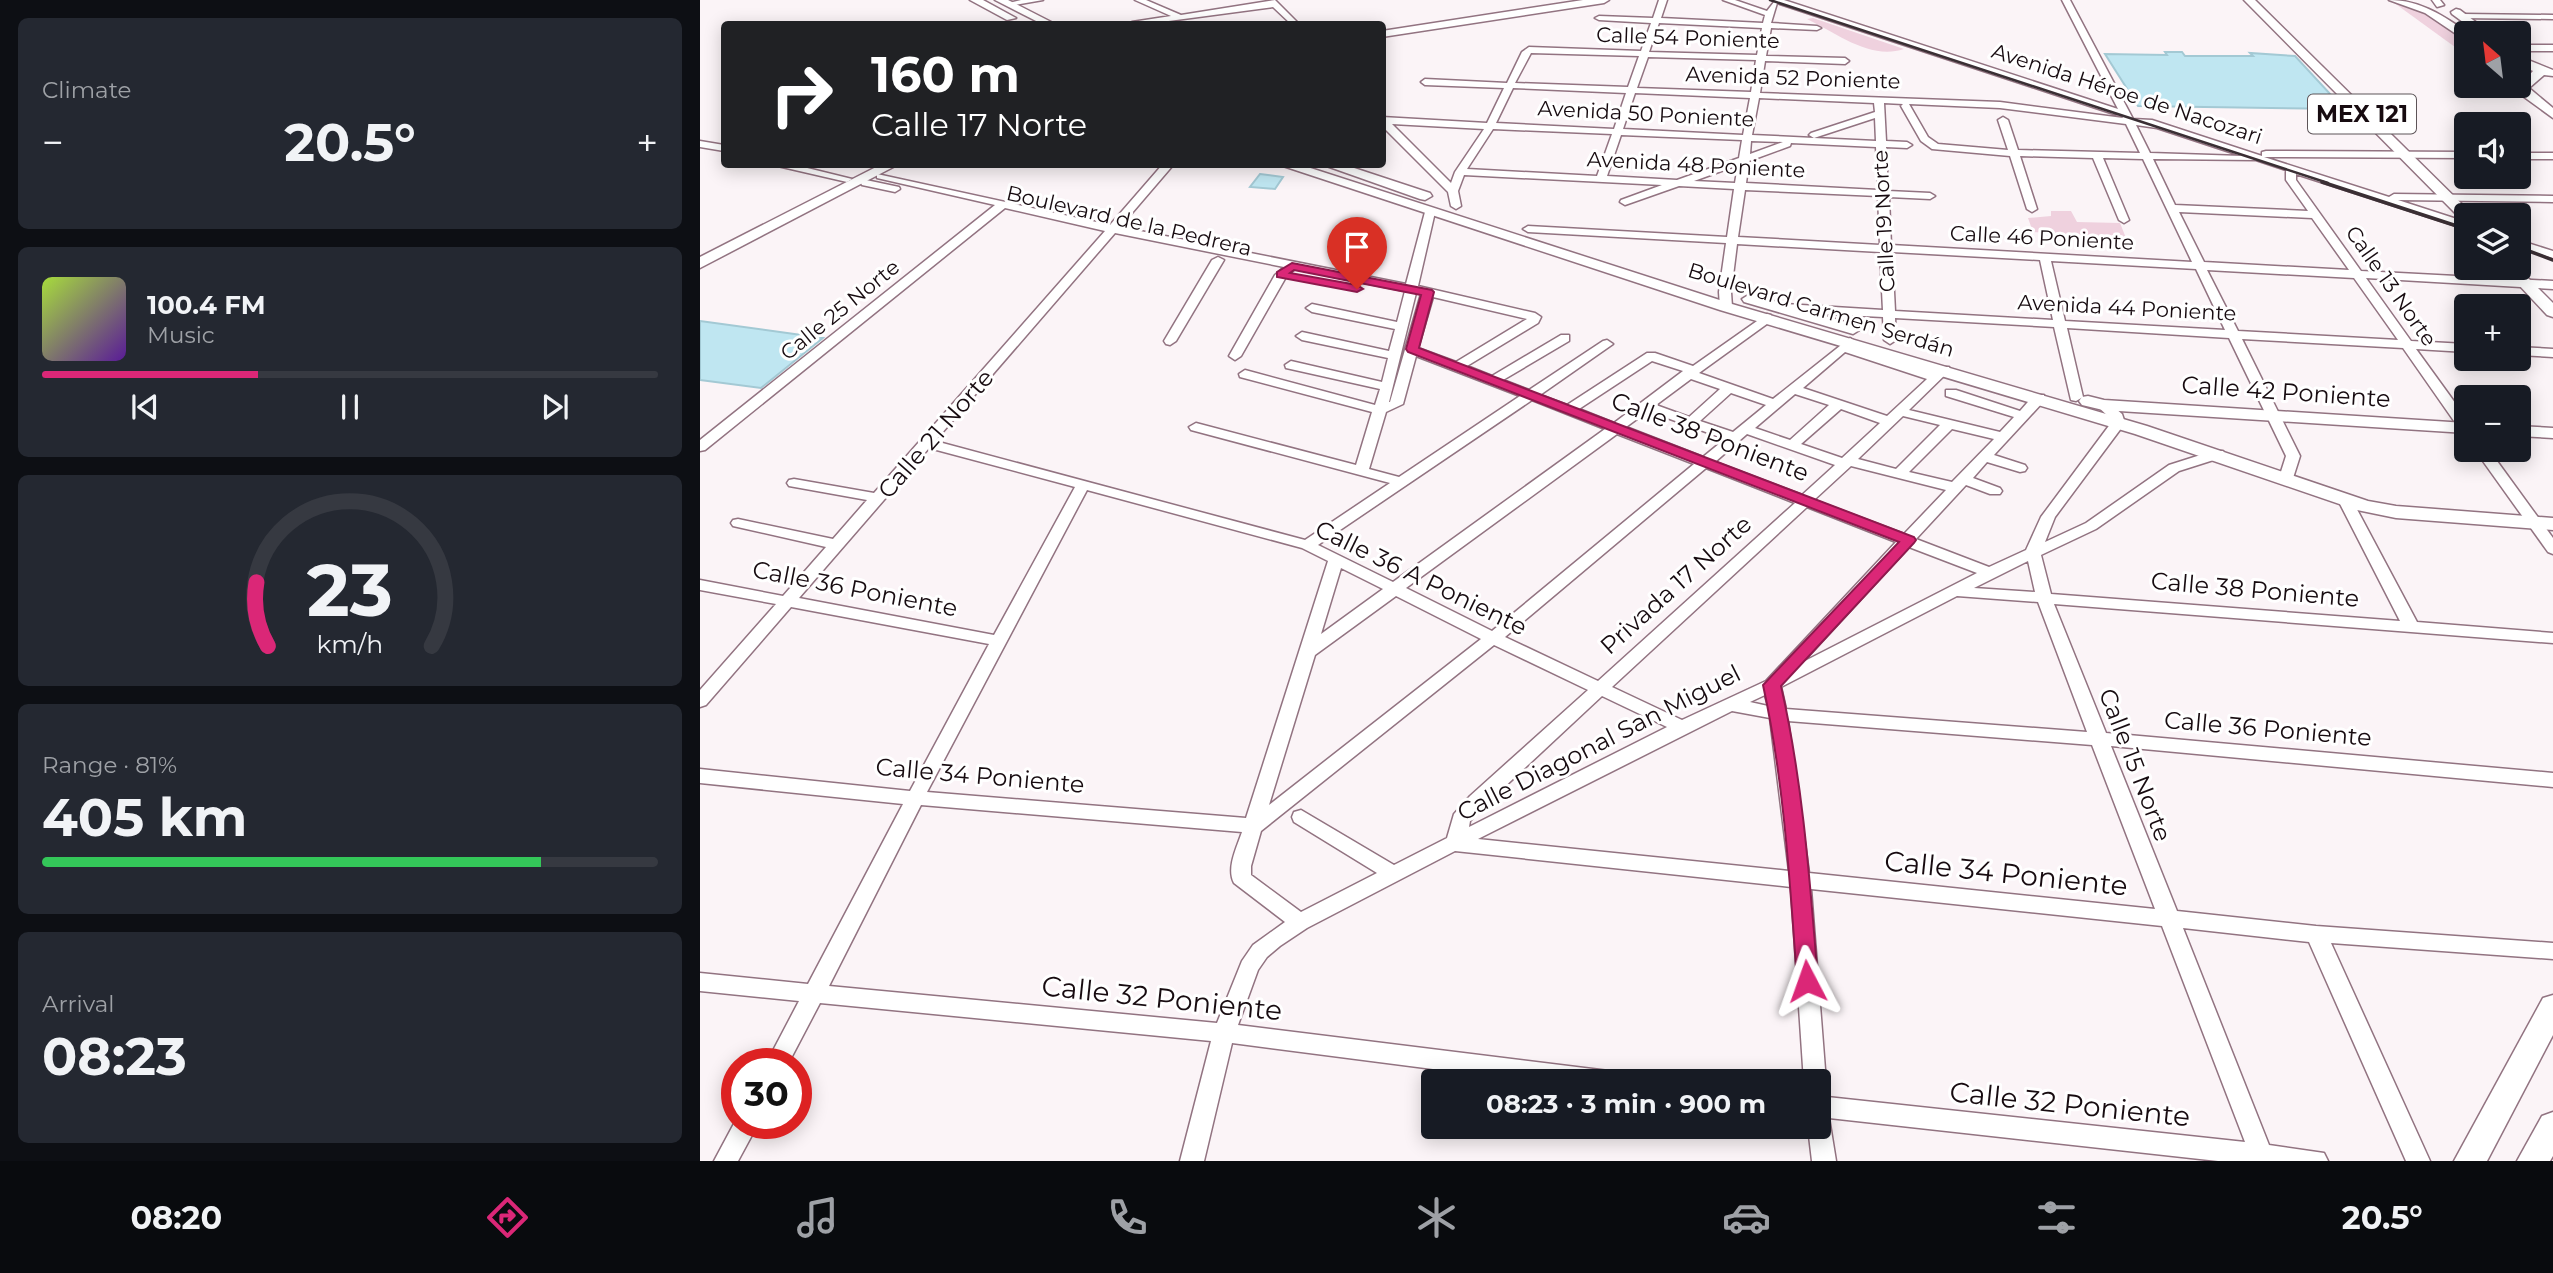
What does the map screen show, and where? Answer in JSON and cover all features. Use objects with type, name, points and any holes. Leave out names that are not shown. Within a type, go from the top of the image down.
[{"type":"main road","points":[[975,0],[1002,5],[1042,21]]},
{"type":"main road","points":[[1386,27],[1565,0]]},
{"type":"main road","points":[[1386,33],[1604,0]]},
{"type":"main road","name":"MEX 121","points":[[2249,0],[2454,203]]},
{"type":"main road","points":[[2395,0],[2429,11],[2454,28]]},
{"type":"main road","points":[[2425,0],[2438,2],[2469,21]]},
{"type":"main road","points":[[1002,5],[1020,21]]},
{"type":"main road","points":[[1002,5],[1030,21]]},
{"type":"main road","points":[[2553,82],[2543,73],[2523,88],[2526,94],[2553,114]]},
{"type":"main road","points":[[700,249],[852,179],[882,168]]},
{"type":"main road","name":"Boulevard Carmen Serdán","points":[[1295,168],[1430,212],[1456,206],[1725,299],[1785,308],[2103,405]]},
{"type":"main road","name":"Boulevard Carmen Serdán","points":[[1339,168],[1528,229],[1847,345],[1940,374],[2039,398],[2218,454],[2345,500],[2396,512],[2544,523]]},
{"type":"main road","points":[[700,263],[852,179],[880,170]]},
{"type":"main road","points":[[2539,284],[2553,298]]},
{"type":"main road","points":[[2539,284],[2553,312]]},
{"type":"main road","name":"Calle 42 Poniente","points":[[2103,405],[2454,427]]},
{"type":"main road","points":[[2131,407],[2128,417],[2141,430]]},
{"type":"main road","points":[[2531,432],[2553,433]]},
{"type":"main road","points":[[2470,1161],[2553,1007]]},
{"type":"main road","points":[[2533,1161],[2553,1126]]},
{"type":"street","points":[[1002,5],[1039,0]]},
{"type":"street","points":[[1143,2],[1172,0]]},
{"type":"street","points":[[1601,179],[1663,0]]},
{"type":"street","points":[[1599,18],[1818,28],[1771,4],[1727,0]]},
{"type":"street","points":[[2066,0],[2127,118],[2231,333],[2275,414],[2293,456],[2286,478]]},
{"type":"street","points":[[1143,2],[1180,17]]},
{"type":"street","points":[[1153,21],[1273,2],[1292,21]]},
{"type":"street","points":[[1725,299],[1747,138],[1771,4]]},
{"type":"street","name":"Avenida Héroe de Nacozari","points":[[1771,4],[2127,118],[2250,153],[2454,222]]},
{"type":"street","points":[[2463,16],[2553,17]]},
{"type":"street","points":[[2531,48],[2553,48]]},
{"type":"street","name":"Calle 54 Poniente","points":[[1509,86],[1530,50],[1845,61]]},
{"type":"street","name":"Avenida 52 Poniente","points":[[1425,82],[2000,105],[2127,118]]},
{"type":"street","points":[[1456,206],[1460,172],[1490,126],[1509,86]]},
{"type":"street","name":"Calle 19 Norte","points":[[1879,102],[1890,340]]},
{"type":"street","points":[[1906,106],[1929,144],[1952,150],[2244,160],[2261,157]]},
{"type":"street","points":[[1814,135],[1878,114]]},
{"type":"street","points":[[2003,120],[2032,209]]},
{"type":"street","name":"Avenida 50 Poniente","points":[[1386,121],[1907,145]]},
{"type":"street","points":[[1386,124],[1456,206]]},
{"type":"street","points":[[1625,202],[1798,141]]},
{"type":"street","points":[[700,144],[721,148]]},
{"type":"street","points":[[700,150],[721,154]]},
{"type":"street","points":[[2250,153],[2454,155]]},
{"type":"street","points":[[2097,155],[2124,220]]},
{"type":"street","points":[[2531,156],[2553,156]]},
{"type":"street","name":"Boulevard de la Pedrera","points":[[795,168],[1000,207],[1281,275],[1409,293],[1535,317],[1458,366]]},
{"type":"street","name":"Boulevard de la Pedrera","points":[[820,168],[852,179]]},
{"type":"street","name":"Calle 21 Norte","points":[[700,701],[1166,168]]},
{"type":"street","name":"Calle 13 Norte","points":[[2295,169],[2291,171],[2291,180],[2454,411]]},
{"type":"street","name":"Boulevard de la Pedrera","points":[[880,170],[1000,207]]},
{"type":"street","name":"Avenida 48 Poniente","points":[[1460,172],[1930,196]]},
{"type":"street","points":[[2381,197],[2553,199]]},
{"type":"street","name":"Calle 25 Norte","points":[[700,447],[1000,207]]},
{"type":"street","points":[[2171,208],[2316,215]]},
{"type":"street","points":[[1361,471],[1387,387],[1430,212]]},
{"type":"street","name":"Calle 46 Poniente","points":[[1528,229],[2539,284]]},
{"type":"street","name":"Boulevard de la Pedrera","points":[[1109,233],[1292,266],[1409,293]]},
{"type":"street","points":[[2531,247],[2553,255]]},
{"type":"street","points":[[2045,258],[2076,397]]},
{"type":"street","points":[[1170,341],[1218,260]]},
{"type":"street","points":[[1235,356],[1281,275],[1292,266]]},
{"type":"street","points":[[1245,374],[1378,410],[1396,404],[1426,296]]},
{"type":"street","name":"Avenida 44 Poniente","points":[[1785,308],[2454,347]]},
{"type":"street","points":[[1312,309],[1401,326]]},
{"type":"street","points":[[1309,651],[1767,318]]},
{"type":"street","points":[[1302,336],[1394,356]]},
{"type":"street","points":[[1494,380],[1565,338]]},
{"type":"street","points":[[1307,545],[1607,344]]},
{"type":"street","points":[[1256,826],[1493,638],[1847,345]]},
{"type":"street","name":"Calle 38 Poniente","points":[[1413,349],[1990,573]]},
{"type":"street","points":[[2531,351],[2553,352]]},
{"type":"street","points":[[1570,410],[1651,356],[1776,404]]},
{"type":"street","points":[[1291,365],[1387,387]]},
{"type":"street","name":"Privada 17 Norte","points":[[1455,844],[1461,819],[1477,801],[1940,374]]},
{"type":"street","points":[[1691,422],[1730,388]]},
{"type":"street","points":[[1794,389],[1839,404],[2004,437]]},
{"type":"street","points":[[1951,393],[2023,416]]},
{"type":"street","points":[[1814,1069],[1800,880],[1772,685],[2039,398]]},
{"type":"street","points":[[1792,445],[1839,404]]},
{"type":"street","points":[[2033,552],[2048,517],[2118,423],[2116,417],[2103,405]]},
{"type":"street","points":[[1646,406],[1691,422],[1792,445],[1846,463],[1995,491]]},
{"type":"street","points":[[1899,474],[1949,424]]},
{"type":"street","points":[[1196,427],[1403,482]]},
{"type":"street","name":"Calle 36 A Poniente","points":[[927,443],[1307,545],[1493,638],[1682,727]]},
{"type":"street","name":"Calle Diagonal San Miguel","points":[[1300,922],[1727,704],[1772,685],[1990,573],[2091,526],[2174,468],[2218,454]]},
{"type":"street","points":[[1985,457],[2020,468]]},
{"type":"street","points":[[2492,462],[2544,523],[2553,549]]},
{"type":"street","points":[[793,483],[879,498]]},
{"type":"street","points":[[785,1048],[915,798],[1083,485]]},
{"type":"street","points":[[2345,500],[2411,627]]},
{"type":"street","points":[[738,523],[839,545]]},
{"type":"street","name":"Calle 15 Norte","points":[[2033,552],[2044,598],[2263,1158]]},
{"type":"street","points":[[1192,1161],[1224,1033],[1249,967],[1260,951],[1300,922],[1241,878],[1241,866],[1256,826],[1336,560]]},
{"type":"street","name":"Calle 36 Poniente","points":[[700,585],[1000,641]]},
{"type":"street","name":"Calle 38 Poniente","points":[[1954,591],[2553,638]]},
{"type":"street","name":"Calle 36 Poniente","points":[[1727,704],[1778,714],[2099,739],[2553,780]]},
{"type":"street","name":"Calle 34 Poniente","points":[[700,776],[915,798],[1256,826]]},
{"type":"street","points":[[1301,817],[1392,874]]},
{"type":"street","name":"Calle 34 Poniente","points":[[1455,844],[2316,934],[2553,951]]},
{"type":"street","points":[[2316,934],[2418,1161]]},
{"type":"street","name":"Calle 32 Poniente","points":[[700,982],[1224,1033],[1513,1069]]},
{"type":"street","name":"Calle 32 Poniente","points":[[1831,1108],[2263,1158],[2316,1161]]},
{"type":"street","points":[[726,1161],[738,1139]]},
{"type":"street","points":[[1821,1139],[1824,1161]]},
{"type":"shaded area","points":[[2393,2],[2433,15],[2454,30],[2454,46]]},
{"type":"shaded area","points":[[1813,18],[1904,49],[1879,51],[1854,44],[1807,19]]},
{"type":"shaded area","points":[[2051,211],[2071,211],[2077,222],[2120,223],[2126,238],[2033,232],[2028,218],[2051,216]]},
{"type":"building","points":[[2165,52],[2182,52],[2185,56],[2253,56],[2250,53],[2295,56],[2344,109],[2138,106],[2105,54],[2167,55]]},
{"type":"building","points":[[1260,174],[1283,177],[1275,189],[1250,187]]},
{"type":"building","points":[[700,321],[823,338],[761,388],[700,380]]},
{"type":"railway","points":[[1770,0],[2328,183]]},
{"type":"railway","points":[[2322,182],[2454,225]]},
{"type":"railway","points":[[2531,252],[2553,260]]},
{"type":"route","points":[[1357,289],[1281,275],[1292,266],[1428,292],[1413,349],[1909,540],[1772,685],[1800,880],[1807,981]]}]
